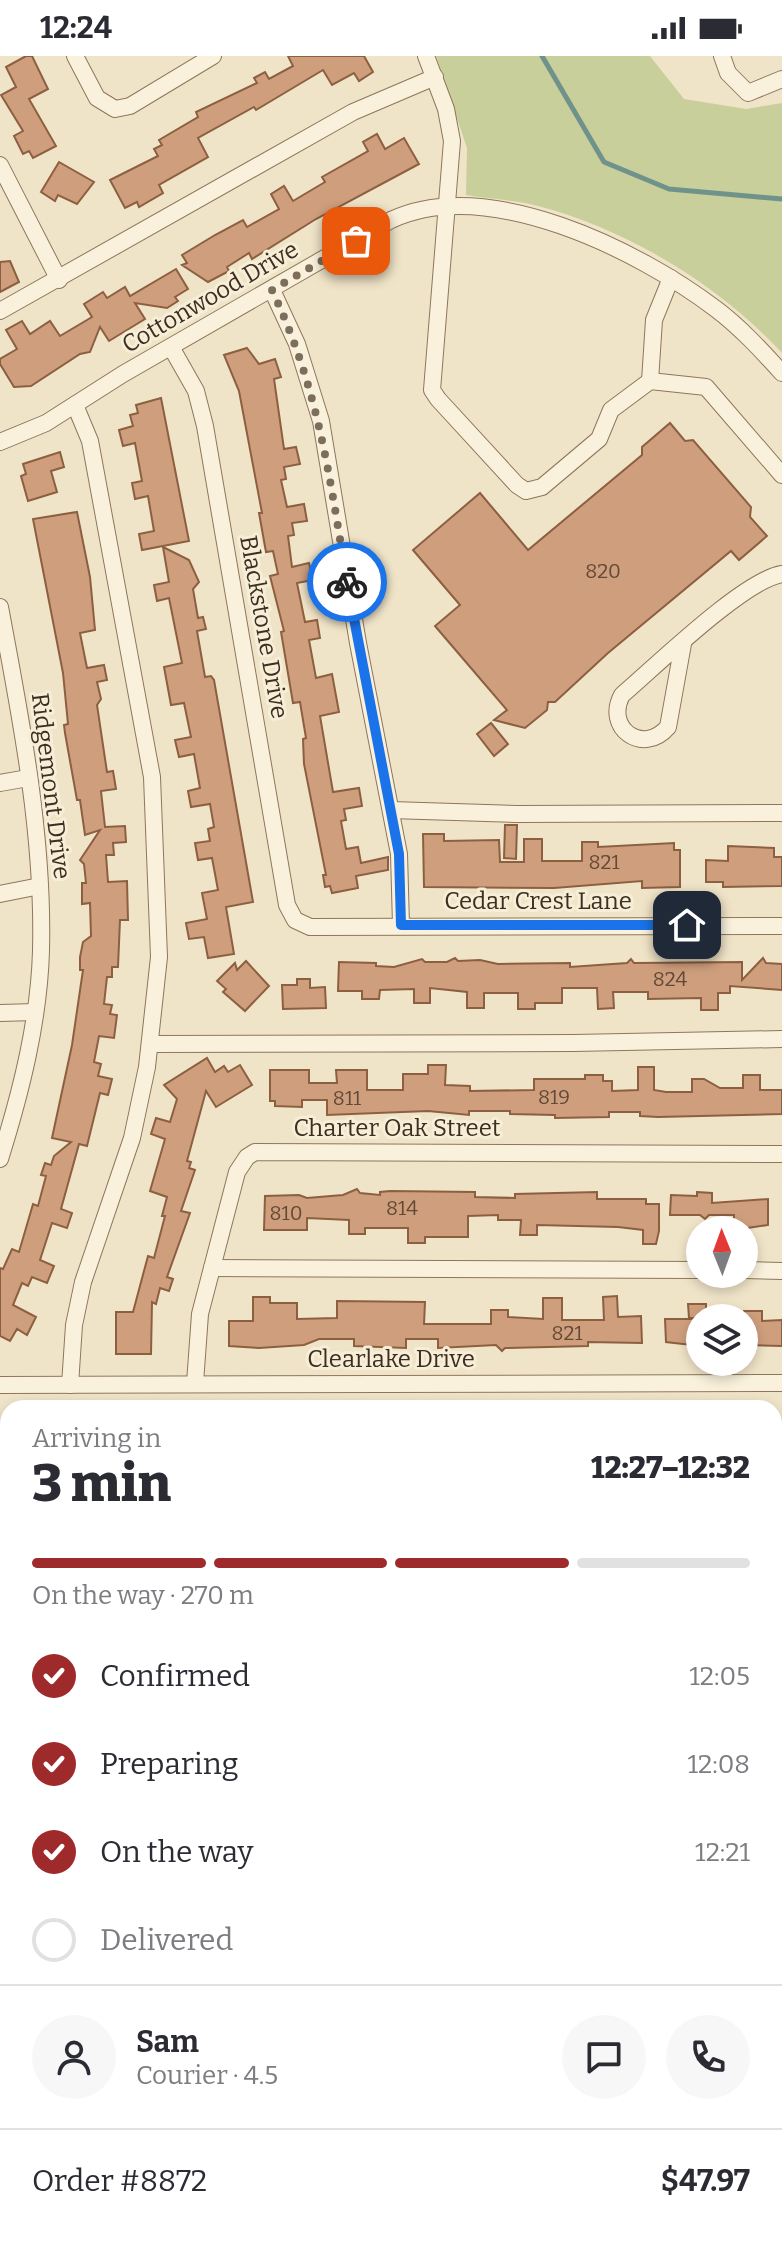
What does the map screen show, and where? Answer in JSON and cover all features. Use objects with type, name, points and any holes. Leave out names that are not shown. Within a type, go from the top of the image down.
[{"type":"street","points":[[75,56],[97,98],[108,107],[130,106],[208,57]]},
{"type":"street","points":[[426,56],[435,77],[452,141],[434,361],[434,395],[526,491],[542,487],[599,439],[611,410],[650,381],[706,387],[782,475]]},
{"type":"street","points":[[722,56],[728,73],[748,93],[782,79]]},
{"type":"street","points":[[0,311],[353,112],[435,77]]},
{"type":"street","points":[[0,165],[59,280]]},
{"type":"street","name":"Cottonwood Drive","points":[[0,442],[75,405],[400,216],[448,208],[499,210],[542,221],[602,243],[671,278],[718,310],[782,373]]},
{"type":"street","points":[[650,381],[654,320],[671,278]]},
{"type":"street","points":[[272,290],[297,344],[321,421],[358,643],[399,854],[401,925]]},
{"type":"street","name":"Blackstone Drive","points":[[171,347],[196,391],[205,426],[287,905],[295,920]]},
{"type":"street","points":[[70,1385],[74,1325],[83,1282],[132,1138],[150,1044],[159,957],[152,777],[90,441],[75,405]]},
{"type":"street","points":[[683,644],[668,727],[654,739],[628,735],[617,721],[618,703],[622,695],[755,583],[782,574]]},
{"type":"street","name":"Ridgemont Drive","points":[[0,607],[6,667],[28,778],[40,886],[41,953],[35,1012],[0,1159]]},
{"type":"street","points":[[0,783],[28,778]]},
{"type":"street","points":[[391,810],[517,814],[782,813]]},
{"type":"street","points":[[0,894],[40,886]]},
{"type":"street","name":"Cedar Crest Lane","points":[[295,920],[310,927],[782,926]]},
{"type":"street","points":[[0,1013],[35,1012]]},
{"type":"street","points":[[150,1044],[782,1039]]},
{"type":"street","name":"Charter Oak Street","points":[[195,1383],[196,1332],[241,1163],[263,1150],[782,1154]]},
{"type":"street","points":[[212,1268],[686,1270]]},
{"type":"street","points":[[758,1270],[782,1271]]},
{"type":"street","name":"Clearlake Drive","points":[[0,1385],[782,1383]]},
{"type":"green space","points":[[436,56],[650,56],[684,99],[746,109],[782,103],[782,353],[757,328],[701,283],[639,245],[572,216],[538,206],[466,195],[467,148]]},
{"type":"building","points":[[32,56],[48,89],[29,99],[56,146],[33,158],[29,151],[23,154],[14,136],[23,131],[1,95],[16,87],[6,67]]},
{"type":"building","points":[[288,56],[364,56],[373,72],[359,81],[354,73],[332,85],[323,70],[256,110],[254,107],[198,138],[208,157],[159,185],[163,193],[139,207],[137,202],[125,208],[110,180],[158,156],[154,149],[162,145],[159,140],[198,117],[196,112],[257,83],[254,78],[265,72],[269,79],[293,66]]},
{"type":"building","points":[[377,134],[385,149],[404,138],[419,164],[316,219],[252,259],[249,253],[227,267],[229,271],[208,282],[182,265],[187,263],[182,255],[215,235],[243,220],[247,227],[279,209],[271,194],[284,186],[293,201],[325,182],[322,177],[368,151],[363,142]]},
{"type":"building","points":[[59,162],[94,182],[77,204],[58,195],[55,201],[41,192]]},
{"type":"building","points":[[10,261],[19,282],[0,292],[0,262]]},
{"type":"building","points":[[176,269],[188,289],[175,297],[178,301],[167,308],[135,303],[145,319],[109,341],[100,327],[90,352],[80,354],[31,386],[14,387],[0,364],[0,359],[17,349],[6,330],[22,321],[30,334],[50,321],[60,336],[92,317],[84,304],[103,292],[107,298],[125,287],[130,296]]},
{"type":"building","points":[[247,348],[259,364],[275,359],[281,377],[274,379],[284,449],[296,447],[300,464],[284,467],[286,479],[281,480],[287,507],[304,504],[307,521],[292,523],[294,535],[288,536],[292,567],[309,563],[313,580],[297,583],[305,622],[317,620],[320,638],[309,640],[316,678],[332,674],[339,712],[320,716],[333,792],[359,788],[362,806],[344,809],[346,820],[341,821],[346,849],[358,847],[361,863],[388,857],[388,870],[356,876],[358,888],[332,893],[330,886],[325,887],[323,875],[326,875],[304,764],[303,739],[306,738],[300,702],[293,703],[281,632],[284,631],[270,576],[278,574],[273,551],[266,552],[259,513],[262,513],[239,391],[224,355]]},
{"type":"building","points":[[161,398],[189,541],[142,550],[139,534],[154,531],[148,496],[135,499],[132,483],[142,481],[135,443],[123,446],[119,430],[133,426],[130,415],[138,413],[136,405]]},
{"type":"building","points":[[670,423],[685,441],[693,440],[751,507],[750,517],[767,536],[739,560],[731,551],[608,653],[555,702],[548,702],[547,710],[525,728],[494,720],[507,710],[435,626],[460,605],[413,550],[480,493],[528,550],[642,455],[642,447]]},
{"type":"building","points":[[60,452],[64,467],[51,471],[57,492],[28,501],[21,476],[26,474],[23,464]]},
{"type":"building","points":[[77,512],[90,577],[95,630],[80,633],[87,668],[104,665],[107,680],[97,682],[101,699],[97,705],[107,772],[113,771],[116,789],[101,791],[105,827],[125,826],[126,842],[113,843],[114,855],[106,855],[108,882],[127,881],[128,920],[120,920],[118,967],[112,967],[112,977],[107,977],[104,1004],[112,1005],[110,1014],[117,1015],[114,1038],[99,1036],[94,1062],[101,1064],[98,1076],[112,1079],[108,1095],[100,1093],[87,1146],[79,1144],[61,1209],[72,1213],[67,1228],[52,1223],[40,1260],[54,1266],[47,1283],[32,1277],[28,1286],[22,1283],[13,1305],[36,1317],[27,1335],[17,1329],[10,1341],[0,1336],[0,1268],[3,1269],[12,1249],[19,1252],[33,1204],[38,1206],[46,1176],[41,1175],[45,1163],[51,1165],[54,1156],[71,1142],[52,1138],[72,1045],[83,970],[80,970],[80,957],[83,942],[91,936],[90,903],[82,904],[82,883],[86,883],[84,864],[80,860],[100,830],[85,835],[80,800],[77,800],[64,725],[68,724],[63,673],[33,519]]},
{"type":"building","points":[[163,547],[189,560],[199,582],[193,589],[198,618],[203,617],[206,629],[197,631],[205,677],[211,676],[214,680],[253,902],[226,907],[234,954],[208,958],[204,937],[189,939],[186,923],[207,919],[202,893],[218,890],[212,858],[198,860],[195,843],[210,841],[208,829],[214,827],[210,804],[191,807],[188,791],[200,788],[194,754],[179,757],[175,740],[191,737],[184,703],[171,705],[164,667],[182,663],[169,598],[157,601],[154,585],[169,582]]},
{"type":"building","points":[[491,723],[508,744],[494,756],[477,734]]},
{"type":"building","points":[[505,825],[517,825],[516,859],[504,858]]},
{"type":"building","points":[[423,834],[444,834],[444,841],[499,840],[500,862],[524,862],[524,839],[542,839],[542,861],[582,861],[582,842],[598,842],[598,847],[674,843],[674,850],[680,850],[680,887],[642,888],[642,881],[554,888],[424,887]]},
{"type":"building","points":[[728,846],[774,848],[774,857],[782,857],[782,886],[723,887],[723,882],[706,882],[706,860],[728,861]]},
{"type":"building","points":[[455,958],[458,961],[480,960],[498,964],[570,963],[570,967],[627,963],[631,959],[634,963],[742,962],[742,980],[763,958],[766,963],[782,964],[782,990],[730,986],[730,993],[718,993],[718,1010],[701,1010],[701,998],[648,999],[648,992],[613,992],[614,1008],[598,1009],[597,988],[562,988],[562,1003],[535,1003],[535,1009],[518,1009],[518,993],[484,993],[484,1008],[467,1008],[467,992],[430,988],[430,1003],[414,1003],[414,989],[380,990],[379,999],[362,999],[362,991],[338,991],[339,962],[394,967],[422,959],[425,962],[447,962]]},
{"type":"building","points":[[246,961],[269,986],[245,1011],[223,992],[226,989],[217,981],[235,963],[237,970]]},
{"type":"building","points":[[297,979],[310,979],[310,988],[325,987],[326,1008],[283,1009],[282,985],[297,985]]},
{"type":"building","points":[[207,1058],[215,1072],[224,1066],[228,1072],[240,1065],[252,1085],[216,1107],[206,1091],[187,1161],[191,1162],[189,1168],[195,1170],[181,1211],[190,1213],[167,1277],[173,1279],[169,1291],[160,1288],[156,1304],[152,1302],[151,1354],[116,1354],[116,1312],[133,1312],[148,1256],[154,1258],[165,1216],[162,1216],[167,1197],[150,1191],[165,1139],[151,1134],[156,1118],[170,1122],[177,1099],[164,1085]]},
{"type":"building","points":[[428,1065],[446,1065],[445,1085],[470,1086],[470,1091],[534,1090],[534,1079],[585,1079],[585,1075],[603,1075],[603,1081],[612,1081],[612,1091],[638,1090],[638,1067],[654,1067],[654,1090],[666,1092],[692,1092],[692,1079],[704,1079],[720,1088],[743,1088],[743,1075],[760,1075],[760,1090],[782,1090],[782,1114],[658,1117],[640,1116],[640,1112],[609,1112],[609,1117],[555,1118],[555,1115],[510,1114],[510,1111],[469,1111],[469,1115],[428,1111],[327,1115],[327,1100],[302,1100],[302,1107],[275,1106],[275,1101],[270,1101],[270,1070],[309,1070],[309,1083],[337,1083],[336,1070],[367,1070],[367,1090],[403,1090],[403,1074],[428,1074]]},
{"type":"building","points":[[357,1189],[360,1193],[380,1195],[380,1192],[390,1191],[475,1192],[475,1197],[515,1198],[515,1194],[597,1192],[597,1199],[646,1199],[646,1204],[659,1204],[659,1231],[656,1244],[643,1244],[643,1230],[618,1227],[537,1225],[537,1235],[520,1235],[521,1220],[498,1220],[498,1215],[468,1216],[468,1237],[425,1237],[425,1243],[408,1243],[408,1228],[365,1228],[365,1234],[349,1234],[349,1220],[307,1218],[307,1230],[264,1230],[265,1196],[299,1195],[307,1198],[343,1195]]},
{"type":"building","points":[[697,1192],[712,1193],[712,1203],[768,1199],[768,1225],[758,1226],[758,1216],[670,1215],[671,1195],[697,1196]]},
{"type":"building","points":[[617,1296],[618,1317],[641,1316],[642,1343],[588,1342],[588,1346],[505,1348],[502,1351],[496,1345],[438,1348],[438,1339],[406,1339],[406,1348],[354,1346],[354,1339],[319,1339],[304,1345],[259,1348],[229,1346],[229,1321],[253,1321],[253,1297],[270,1297],[270,1303],[297,1303],[297,1319],[337,1318],[337,1301],[425,1302],[424,1324],[491,1324],[491,1310],[508,1310],[508,1317],[543,1319],[543,1298],[562,1298],[562,1320],[604,1320],[603,1297]]},
{"type":"building","points":[[758,1311],[762,1311],[762,1321],[782,1320],[782,1346],[758,1345]]},
{"type":"building","points":[[665,1319],[686,1319],[686,1344],[666,1342]]},
{"type":"waterway","points":[[542,56],[604,162],[669,189],[782,199]]},
{"type":"way so far","points":[[347,582],[321,421],[297,344],[272,290],[356,241]]},
{"type":"route","points":[[347,582],[399,854],[401,925],[687,925]]}]
